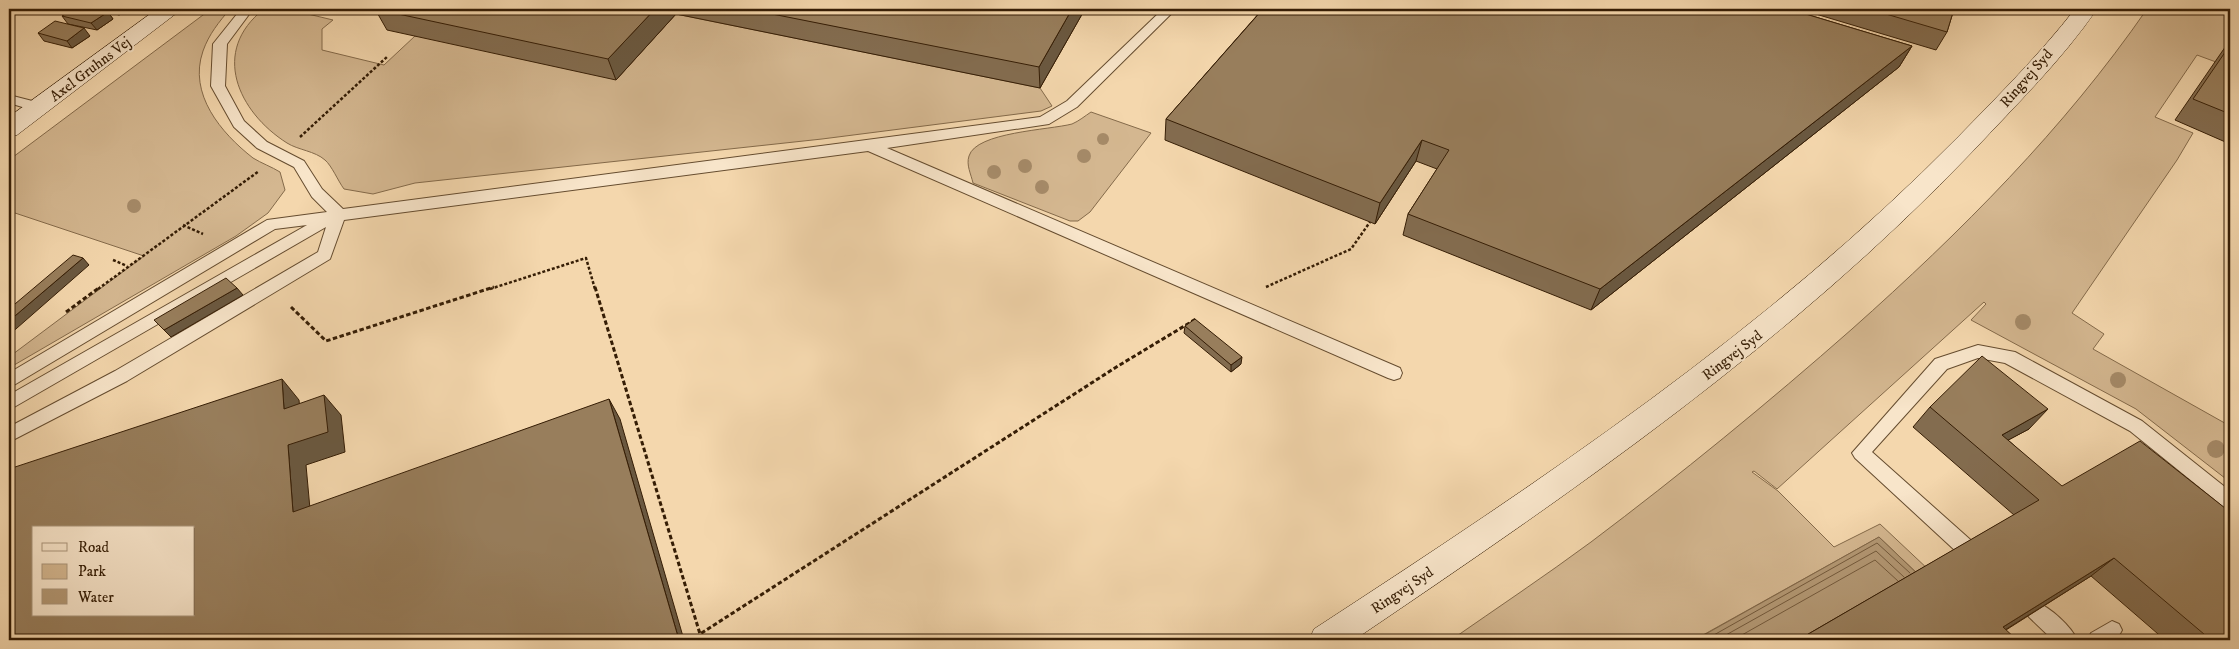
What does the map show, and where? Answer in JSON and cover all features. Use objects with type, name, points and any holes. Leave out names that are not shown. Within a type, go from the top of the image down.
[{"type":"main road","name":"Axel Gruhns Vej","points":[[9,129],[171,9]]},
{"type":"main road","name":"Ringvej Syd","points":[[1326,640],[1544,496],[1733,355],[1845,262],[1953,159],[2086,9]]},
{"type":"lane","points":[[247,9],[220,44],[218,86],[239,124],[262,146],[300,164],[317,193],[338,214]]},
{"type":"lane","points":[[9,382],[272,224],[869,146],[1044,120],[1072,104],[1170,9]]},
{"type":"lane","points":[[9,99],[39,107]]},
{"type":"lane","points":[[869,146],[1394,374]]},
{"type":"lane","points":[[9,435],[120,376],[325,255],[338,214]]},
{"type":"lane","points":[[9,403],[338,214]]},
{"type":"lane","points":[[1967,549],[1861,453],[1941,364],[1978,351],[2010,357],[2136,426],[2230,501]]},
{"type":"lane","points":[[2036,611],[2068,640]]},
{"type":"path","points":[[60,317],[281,154],[388,56]]},
{"type":"path","points":[[271,288],[326,341],[586,258],[700,634],[1184,324],[1351,249],[1370,222]]},
{"type":"path","points":[[113,260],[127,266]]},
{"type":"green space","points":[[211,9],[230,9],[211,34],[203,51],[200,82],[204,97],[210,111],[219,124],[241,148],[253,158],[280,172],[285,190],[268,213],[236,236],[9,368],[9,357],[144,256],[9,211],[9,160]]},
{"type":"green space","points":[[264,9],[287,9],[333,20],[322,29],[322,50],[384,65],[415,36],[676,14],[1040,88],[1052,106],[1041,111],[822,139],[415,183],[373,194],[344,189],[325,160],[287,143],[270,130],[255,115],[244,98],[237,80],[235,62],[238,43],[247,26]]},
{"type":"green space","points":[[2147,9],[2230,9],[2230,41],[2216,62],[2197,55],[2155,117],[2193,133],[2177,160],[2072,313],[2104,334],[2093,349],[2230,426],[2230,482],[2136,409],[1971,320],[1986,304],[1984,302],[1777,489],[1754,471],[1752,472],[1778,491],[1834,547],[1880,524],[1930,571],[1920,576],[1879,537],[1694,640],[1451,640],[1574,555],[1658,491],[1788,384],[1893,292],[1971,217],[2046,137],[2115,53]]},
{"type":"green space","points":[[1091,112],[1151,133],[1090,212],[1078,221],[1070,221],[973,183],[968,159],[974,148],[985,142],[1014,133],[1072,124]]},
{"type":"water","points":[[1879,537],[1949,604],[1889,640],[1695,640]]},
{"type":"building","points":[[74,9],[96,9],[108,12],[91,23],[62,16]]},
{"type":"building","points":[[375,9],[655,9],[608,59]]},
{"type":"building","points":[[747,9],[1072,9],[1039,67]]},
{"type":"building","points":[[1263,9],[1789,9],[1912,46],[1600,289],[1408,214],[1449,150],[1422,140],[1380,203],[1166,119]]},
{"type":"building","points":[[1869,9],[1954,9],[1947,32]]},
{"type":"building","points":[[55,21],[84,28],[67,41],[38,33]]},
{"type":"building","points":[[2230,45],[2230,114],[2193,99]]},
{"type":"building","points":[[73,255],[83,258],[9,321],[9,309]]},
{"type":"building","points":[[226,278],[237,288],[164,330],[154,320]]},
{"type":"building","points":[[1195,319],[1242,357],[1231,365],[1185,326]]},
{"type":"building","points":[[1982,356],[2048,409],[2002,435],[2062,486],[2140,441],[2230,512],[2230,640],[2211,640],[2114,558],[2003,627],[2017,640],[1798,640],[2039,500],[1930,407]]},
{"type":"building","points":[[282,379],[284,409],[324,395],[328,432],[288,445],[293,512],[609,399],[679,640],[9,640],[9,469]]}]
